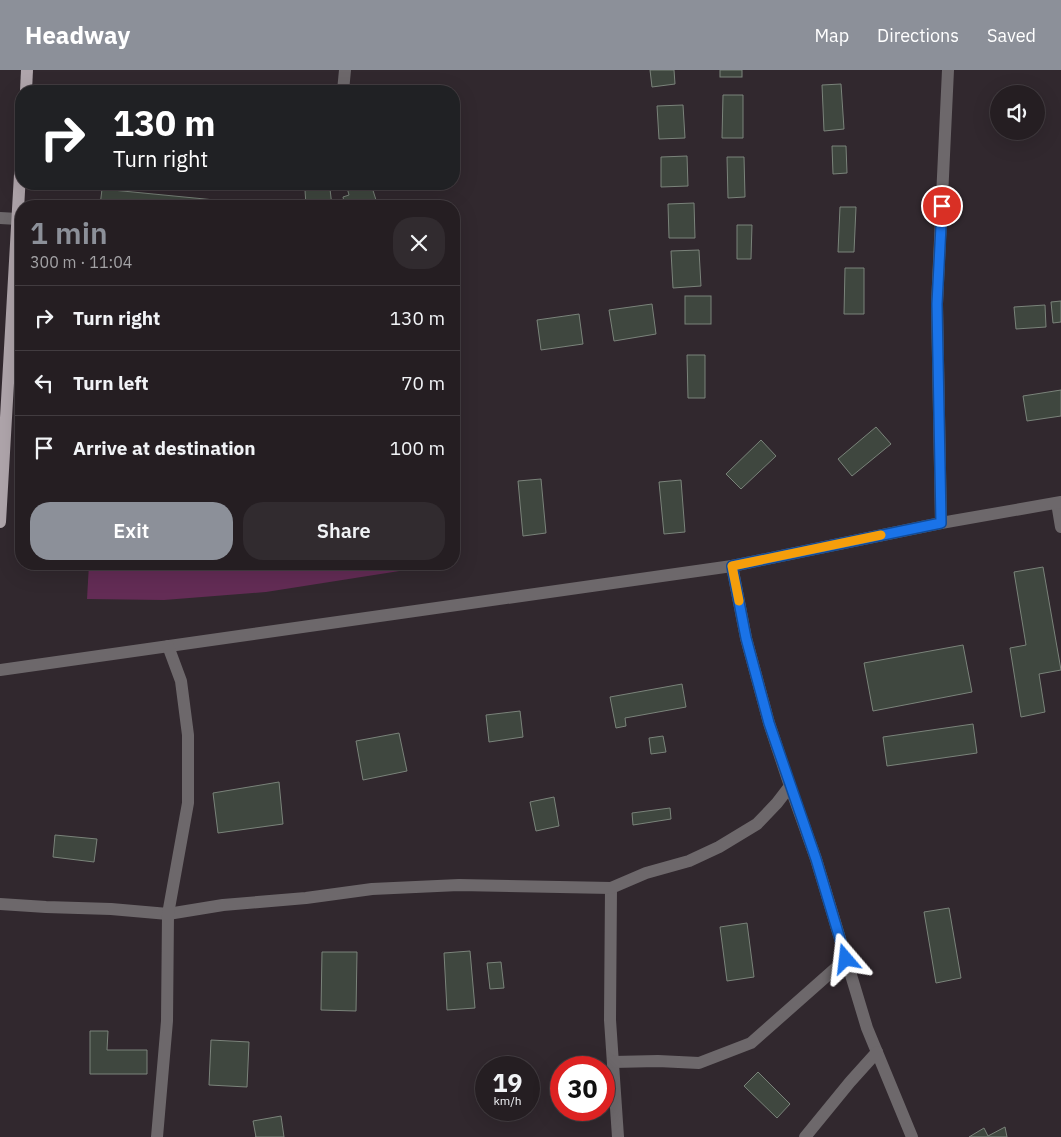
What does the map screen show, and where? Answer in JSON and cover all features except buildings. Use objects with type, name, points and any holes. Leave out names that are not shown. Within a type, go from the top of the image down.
[{"type":"main road","points":[[26,85],[27,70]]},
{"type":"main road","points":[[0,522],[15,270]]},
{"type":"street","points":[[343,85],[344,70]]},
{"type":"street","points":[[941,523],[937,304],[948,70]]},
{"type":"street","points":[[0,218],[15,219]]},
{"type":"street","points":[[0,670],[732,566],[941,523],[1059,502],[1061,527]]},
{"type":"street","points":[[732,566],[746,638],[769,723],[816,859],[867,1028],[912,1137]]},
{"type":"street","points":[[157,1137],[168,1021],[168,914],[188,803],[188,735],[180,681],[168,646]]},
{"type":"street","points":[[0,904],[111,909],[168,914],[223,905],[306,898],[372,889],[459,885],[611,888],[646,873],[690,861],[719,847],[757,824],[790,786]]},
{"type":"street","points":[[611,888],[610,1020],[613,1056]]},
{"type":"street","points":[[615,1062],[699,1063],[751,1042],[846,959]]},
{"type":"street","points":[[805,1137],[877,1052]]},
{"type":"street","points":[[615,1092],[618,1137]]},
{"type":"shaded area","points":[[89,570],[406,570],[266,592],[164,600],[87,599]]},
{"type":"slow traffic","points":[[739,601],[732,566],[881,535]]},
{"type":"route","points":[[846,959],[816,859],[769,723],[746,638],[732,566],[941,523],[937,304],[942,206]]}]
